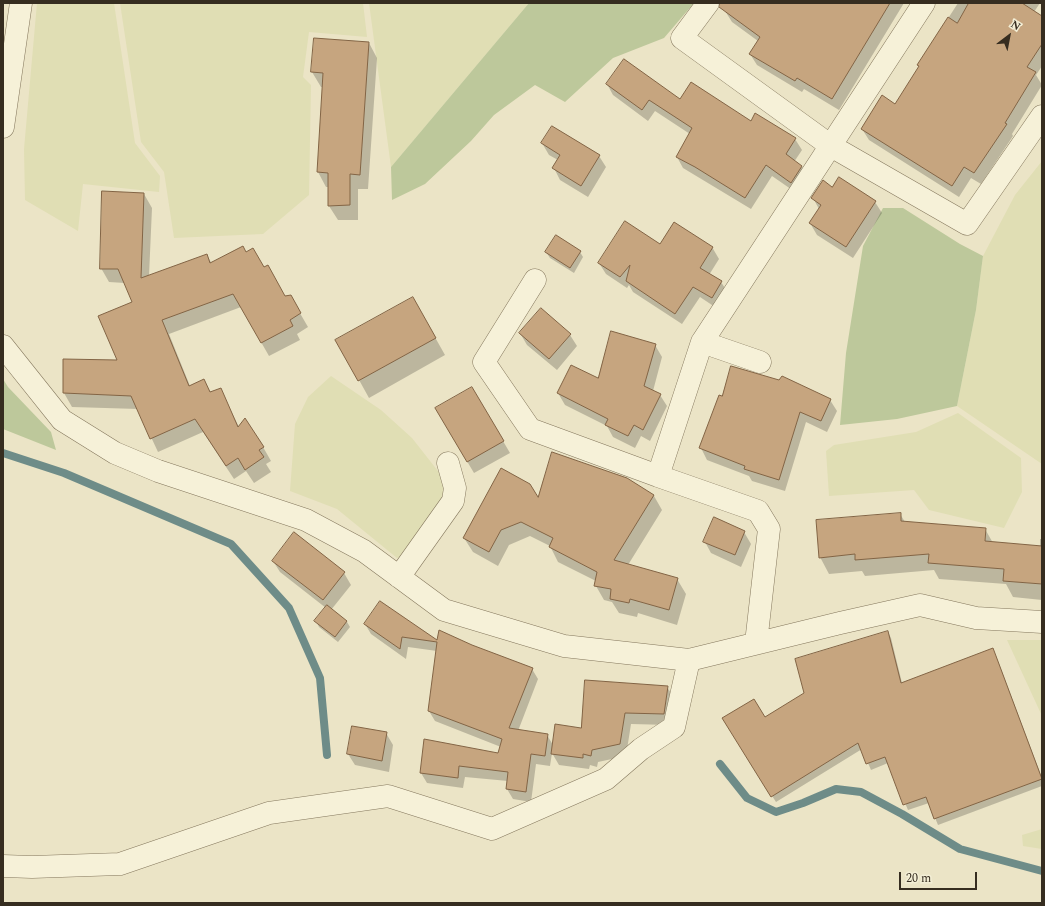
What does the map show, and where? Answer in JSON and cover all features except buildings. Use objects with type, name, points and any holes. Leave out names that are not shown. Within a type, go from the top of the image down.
[{"type":"street","points":[[3,127],[21,3]]},
{"type":"street","points":[[708,3],[682,38],[831,146],[967,224],[1042,116]]},
{"type":"street","points":[[658,476],[702,342],[924,3]]},
{"type":"street","points":[[536,280],[484,362],[530,429],[758,511],[769,529],[756,643]]},
{"type":"street","points":[[702,342],[760,362]]},
{"type":"street","points":[[3,346],[62,420],[115,453],[158,472],[306,520],[364,551],[444,610],[564,646],[689,660],[920,605],[976,618],[1042,622]]},
{"type":"street","points":[[399,577],[453,501],[454,488],[448,463]]},
{"type":"street","points":[[3,866],[32,867],[120,864],[268,813],[388,796],[492,829],[606,779],[641,749],[674,727],[689,660]]},
{"type":"shaded area","points":[[37,3],[114,3],[135,143],[160,176],[159,192],[83,184],[78,231],[25,200],[24,149]]},
{"type":"shaded area","points":[[120,3],[363,3],[367,37],[309,32],[303,77],[311,85],[309,195],[263,234],[174,238],[164,172],[141,142]]},
{"type":"shaded area","points":[[369,3],[529,3],[391,167]]},
{"type":"shaded area","points":[[1042,161],[1042,464],[957,406],[976,310],[983,256],[1015,195]]},
{"type":"shaded area","points":[[331,376],[381,410],[412,438],[445,480],[444,500],[401,557],[397,558],[337,509],[290,491],[295,424],[308,397]]},
{"type":"shaded area","points":[[958,413],[1021,458],[1022,492],[1004,528],[929,510],[914,490],[829,496],[826,451],[834,445],[916,432]]},
{"type":"shaded area","points":[[1007,640],[1042,640],[1042,716]]},
{"type":"shaded area","points":[[1042,829],[1042,849],[1023,846],[1022,835]]},
{"type":"green space","points":[[529,3],[694,3],[664,38],[613,58],[565,102],[535,85],[494,115],[471,141],[425,184],[392,200],[391,167]]},
{"type":"green space","points":[[883,208],[903,208],[960,244],[983,256],[976,310],[957,406],[897,419],[840,425],[846,353],[863,246]]},
{"type":"green space","points":[[3,379],[8,387],[51,432],[56,450],[3,429]]},
{"type":"waterway","points":[[3,453],[64,473],[231,544],[289,608],[320,678],[327,755]]},
{"type":"waterway","points":[[720,764],[747,798],[776,812],[803,803],[836,789],[861,792],[902,814],[960,849],[1042,871]]}]
